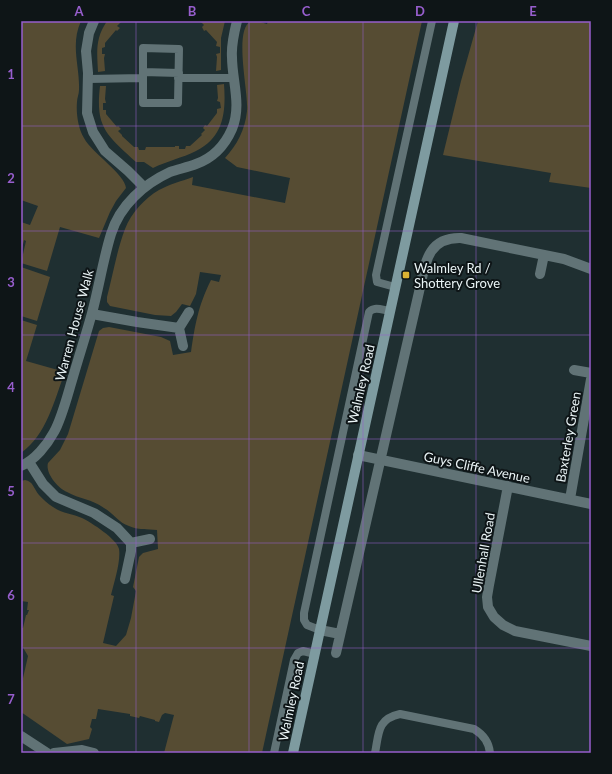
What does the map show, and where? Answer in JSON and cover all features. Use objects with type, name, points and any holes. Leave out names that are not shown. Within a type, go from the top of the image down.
[{"type":"main road","name":"Walmley Road","points":[[293,753],[454,21]]},
{"type":"street","points":[[94,21],[89,32],[86,51],[88,79],[87,113],[93,132],[106,151],[144,187]]},
{"type":"street","name":"Warren House Walk","points":[[25,464],[45,445],[55,431],[92,314],[111,233],[119,215],[144,187],[170,172],[204,160],[215,154],[225,142],[232,128],[236,114],[237,96],[232,56],[236,21]]},
{"type":"street","points":[[336,654],[424,268],[429,253],[434,246],[442,241],[455,238],[467,239],[544,255],[577,263],[591,269]]},
{"type":"street","points":[[540,274],[544,255]]},
{"type":"street","points":[[183,346],[179,328],[189,312]]},
{"type":"street","points":[[92,314],[179,328]]},
{"type":"street","points":[[574,370],[591,373]]},
{"type":"street","name":"Baxterley Green","points":[[570,499],[591,379]]},
{"type":"street","name":"Guys Cliffe Avenue","points":[[358,455],[591,504]]},
{"type":"street","points":[[25,464],[56,497],[94,513],[117,528],[131,543],[131,551],[125,579]]},
{"type":"street","name":"Ullenhall Road","points":[[508,486],[487,597],[488,607],[494,617],[503,625],[515,631],[591,646]]},
{"type":"street","points":[[131,543],[150,539]]},
{"type":"street","points":[[320,630],[340,634]]},
{"type":"street","points":[[21,736],[46,753]]},
{"type":"street","points":[[54,753],[82,750],[94,753]]},
{"type":"lane","points":[[395,287],[377,282],[376,275],[432,21]]},
{"type":"lane","points":[[143,48],[179,49],[178,103],[143,103],[143,75],[143,48]]},
{"type":"lane","points":[[88,79],[143,75],[234,78]]},
{"type":"lane","points":[[320,630],[307,625],[304,620],[304,613],[367,320],[369,312],[372,309],[376,308],[390,311]]},
{"type":"lane","points":[[274,753],[294,660],[298,653],[303,651],[315,654]]},
{"type":"lane","points":[[374,753],[381,725],[392,716],[400,714],[474,729],[482,734],[486,740],[490,753]]},
{"type":"shaded area","points":[[21,21],[81,21],[76,39],[76,56],[79,81],[77,116],[79,125],[88,144],[120,176],[126,188],[110,212],[99,238],[60,227],[47,271],[21,263],[26,241],[24,240],[21,253],[21,222],[30,225],[38,206],[21,200]]},
{"type":"shaded area","points":[[107,21],[121,22],[117,26],[120,28],[117,31],[116,30],[105,43],[105,47],[102,48],[102,54],[105,54],[105,71],[98,72],[98,45],[100,34]]},
{"type":"shaded area","points":[[200,21],[225,21],[221,38],[221,70],[216,71],[216,54],[220,53],[220,47],[216,46],[217,42],[206,30],[204,31],[202,27],[204,25]]},
{"type":"shaded area","points":[[251,21],[267,24],[268,21],[422,21],[262,753],[164,753],[174,715],[165,713],[162,715],[159,722],[140,716],[139,718],[130,716],[130,714],[98,709],[96,719],[92,719],[90,727],[92,729],[89,739],[67,744],[21,712],[21,687],[28,656],[21,644],[21,628],[23,628],[26,615],[29,610],[27,610],[28,602],[21,601],[21,481],[25,480],[30,482],[39,495],[51,506],[60,511],[86,520],[104,532],[117,545],[119,549],[119,560],[111,595],[114,596],[103,643],[116,646],[126,635],[131,618],[136,591],[133,587],[139,557],[143,553],[158,549],[157,530],[135,528],[125,525],[99,505],[63,490],[50,476],[48,471],[48,463],[60,450],[68,434],[99,331],[103,328],[109,327],[161,337],[170,341],[173,355],[191,352],[203,298],[211,280],[219,282],[221,275],[200,272],[196,294],[190,306],[182,304],[171,316],[155,315],[110,306],[107,302],[107,297],[120,245],[125,229],[139,206],[159,190],[193,177],[192,185],[285,203],[290,178],[237,167],[225,158],[240,137],[246,118],[247,102],[242,49],[243,36],[246,27]]},
{"type":"shaded area","points":[[478,21],[591,21],[591,188],[549,182],[551,173],[443,155],[461,81]]},
{"type":"shaded area","points":[[224,84],[225,94],[223,114],[218,131],[212,139],[196,151],[153,168],[144,162],[136,162],[117,145],[105,130],[99,112],[100,86],[106,86],[106,103],[103,103],[103,110],[106,110],[106,114],[117,127],[118,126],[121,129],[118,131],[134,147],[138,147],[139,150],[145,150],[146,147],[175,146],[179,146],[179,149],[185,149],[186,146],[190,146],[202,135],[201,134],[205,130],[203,128],[205,125],[207,126],[217,113],[217,109],[221,108],[220,102],[217,101],[217,85]]},
{"type":"shaded area","points":[[21,267],[50,277],[37,321],[21,316]]},
{"type":"shaded area","points":[[21,320],[37,325],[26,361],[65,372],[49,416],[37,436],[21,453]]},
{"type":"place","name":"Walmley Rd / Shottery Grove","points":[[406,275]]}]
